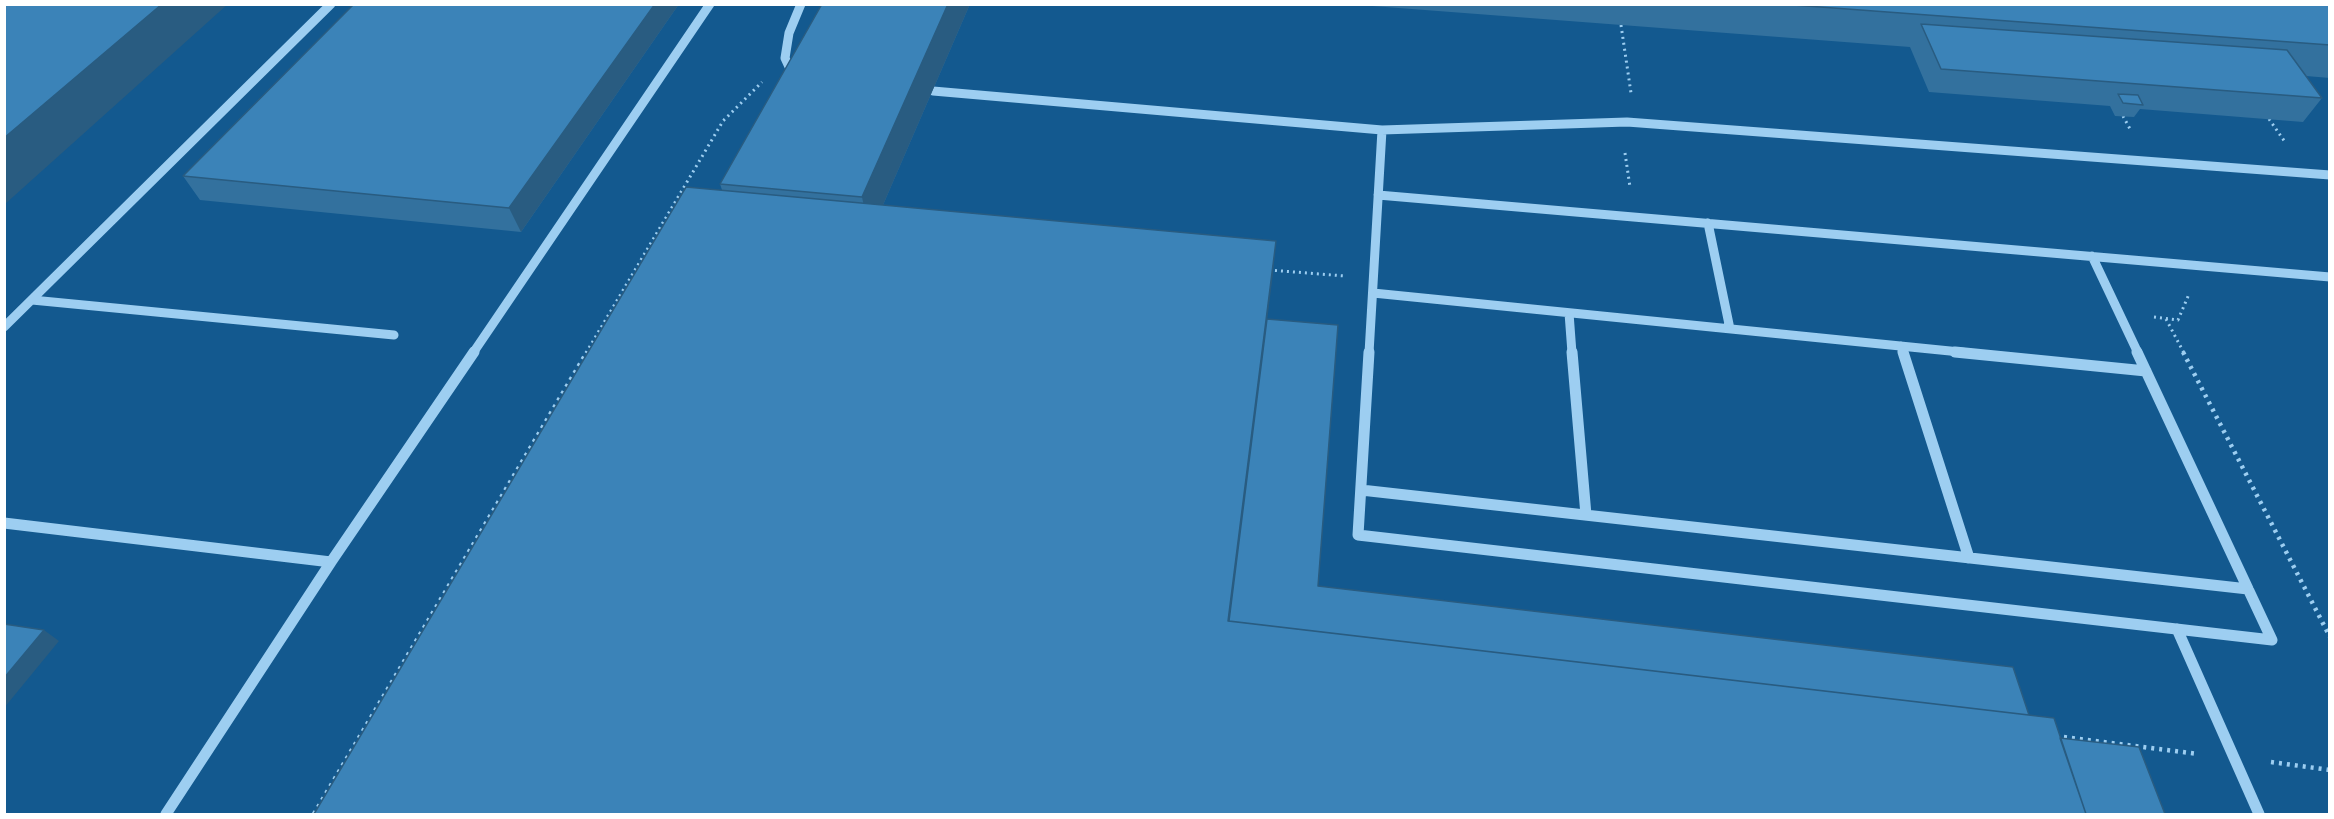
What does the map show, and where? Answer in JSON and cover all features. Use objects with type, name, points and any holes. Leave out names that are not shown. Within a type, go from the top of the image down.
[{"type":"lane","points":[[4,327],[331,4]]},
{"type":"lane","points":[[166,814],[331,562],[710,4]]},
{"type":"lane","points":[[801,4],[789,33],[785,58],[791,71],[810,80]]},
{"type":"lane","points":[[933,91],[1382,130],[1627,122],[2330,175]]},
{"type":"lane","points":[[1382,130],[1358,535],[2272,640],[2092,256]]},
{"type":"lane","points":[[1378,195],[2330,276]]},
{"type":"lane","points":[[1708,223],[1730,329]]},
{"type":"lane","points":[[1373,293],[2146,371]]},
{"type":"lane","points":[[32,300],[394,335]]},
{"type":"lane","points":[[1569,313],[1586,515]]},
{"type":"lane","points":[[1901,346],[1969,558]]},
{"type":"lane","points":[[1361,490],[2248,589]]},
{"type":"lane","points":[[4,524],[331,562]]},
{"type":"lane","points":[[2177,629],[2259,814]]},
{"type":"path","points":[[314,814],[723,121],[785,58]]},
{"type":"path","points":[[2165,318],[2330,637]]},
{"type":"path","points":[[2050,736],[2330,770]]},
{"type":"building","points":[[4,4],[162,4],[4,138]]},
{"type":"building","points":[[354,4],[655,4],[509,208],[183,176]]},
{"type":"building","points":[[822,4],[948,4],[862,197],[720,184]]},
{"type":"building","points":[[1780,4],[2330,4],[2330,45]]},
{"type":"building","points":[[1921,24],[2287,50],[2322,98],[1941,69]]},
{"type":"building","points":[[2118,94],[2138,95],[2143,105],[2123,103]]},
{"type":"building","points":[[686,187],[1276,241],[1228,621],[2054,718],[2086,814],[314,814]]},
{"type":"building","points":[[1267,319],[1338,325],[1318,586],[2013,667],[2029,715],[1229,621]]},
{"type":"building","points":[[4,624],[44,630],[4,678]]},
{"type":"building","points":[[2060,738],[2139,747],[2165,814],[2086,814]]}]
